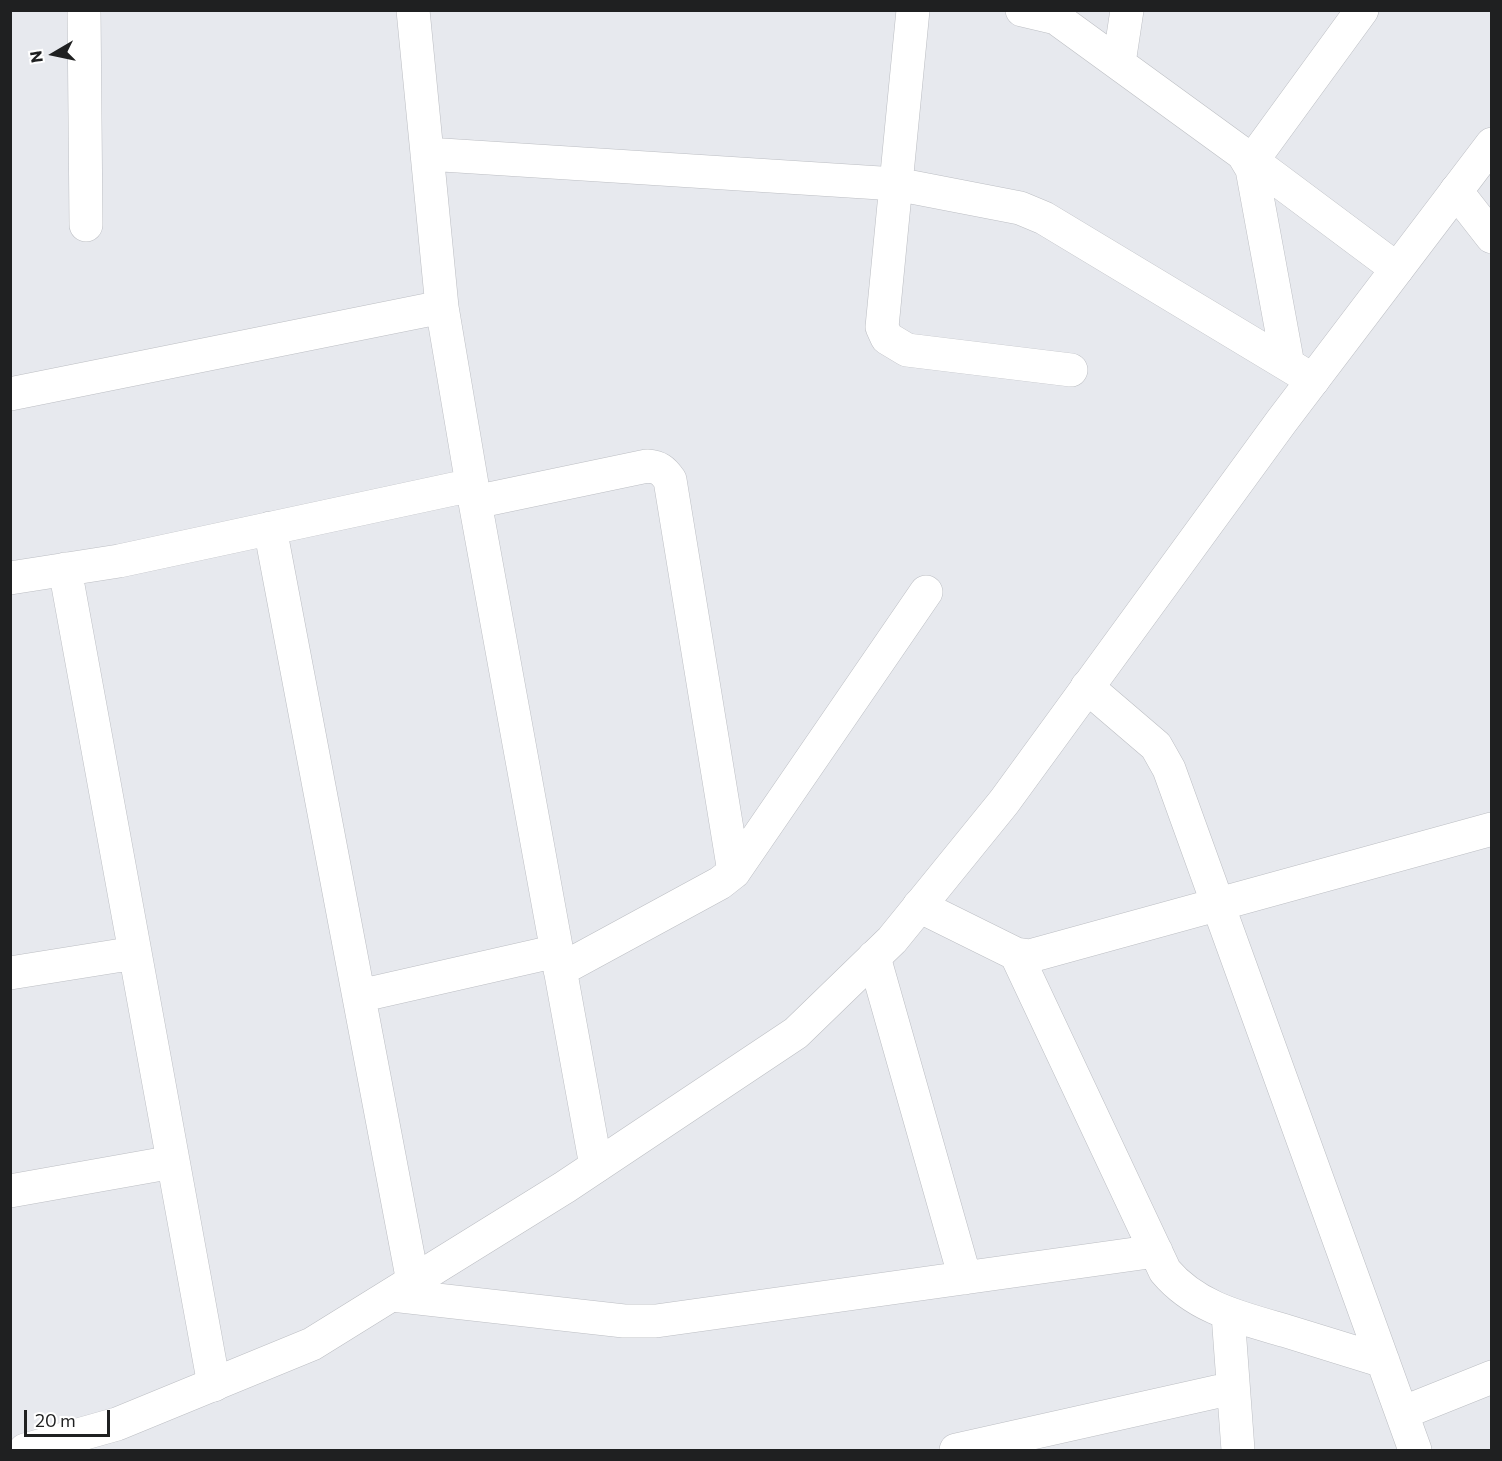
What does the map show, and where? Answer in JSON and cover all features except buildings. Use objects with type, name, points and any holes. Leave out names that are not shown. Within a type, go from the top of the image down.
[{"type":"street","points":[[84,10],[86,225]]},
{"type":"street","points":[[413,10],[442,307],[473,493],[596,1166]]},
{"type":"street","points":[[913,10],[882,327],[887,338],[907,350],[1071,370]]},
{"type":"street","points":[[1022,10],[1056,18],[1397,269]]},
{"type":"street","points":[[1119,63],[1127,10]]},
{"type":"street","points":[[1247,158],[1362,10]]},
{"type":"street","points":[[25,1450],[117,1424],[312,1344],[596,1166],[795,1033],[874,957],[1004,802],[1087,687],[1300,372],[1397,269],[1491,144]]},
{"type":"street","points":[[427,154],[896,184],[1020,208],[1044,218],[1300,372]]},
{"type":"street","points":[[1247,158],[1252,169],[1300,372]]},
{"type":"street","points":[[1456,191],[1491,237]]},
{"type":"street","points":[[10,394],[442,307]]},
{"type":"street","points":[[10,578],[119,561],[270,528],[473,493],[647,466],[656,467],[670,480],[734,872]]},
{"type":"street","points":[[270,528],[359,996],[402,1288]]},
{"type":"street","points":[[65,569],[214,1385]]},
{"type":"street","points":[[359,996],[558,961],[720,883],[734,872],[926,592]]},
{"type":"street","points":[[1087,687],[1156,746],[1164,758],[1220,905],[1415,1450]]},
{"type":"street","points":[[919,906],[1016,954],[1043,954],[1491,830]]},
{"type":"street","points":[[10,973],[135,953]]},
{"type":"street","points":[[1016,954],[1165,1271],[1178,1287],[1228,1314],[1383,1361]]},
{"type":"street","points":[[874,957],[965,1278]]},
{"type":"street","points":[[10,1191],[174,1162]]},
{"type":"street","points":[[402,1288],[624,1322],[656,1321],[1156,1251]]},
{"type":"street","points":[[1228,1314],[1238,1450]]},
{"type":"street","points":[[1402,1413],[1491,1377]]},
{"type":"street","points":[[956,1450],[1233,1388]]}]
